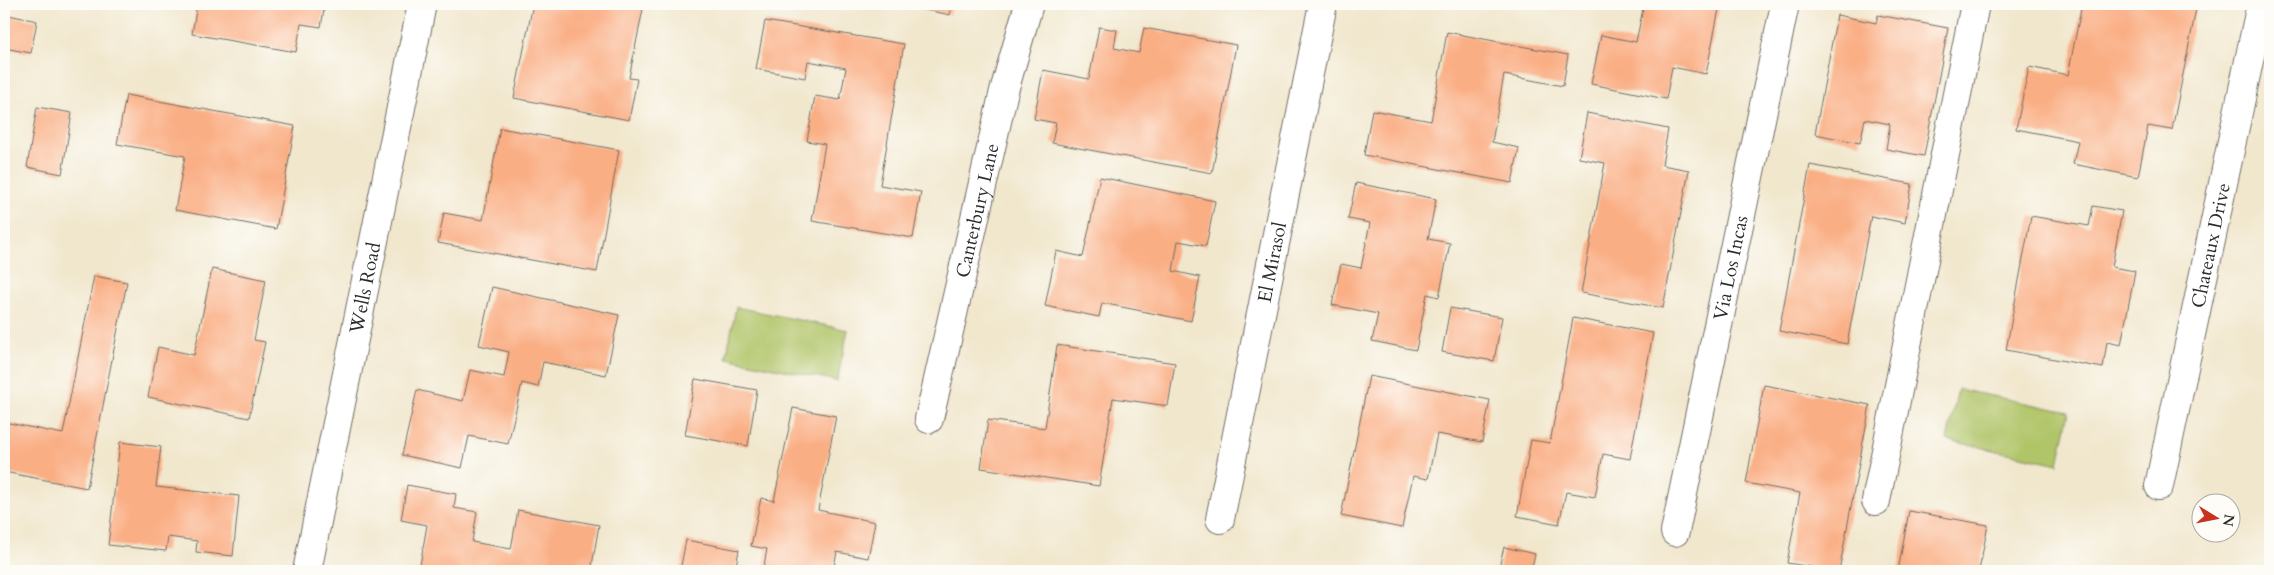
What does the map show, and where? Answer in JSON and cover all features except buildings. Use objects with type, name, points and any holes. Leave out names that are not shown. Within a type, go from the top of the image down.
[{"type":"street","name":"Wells Road","points":[[307,571],[422,4]]},
{"type":"street","name":"Canterbury Lane","points":[[929,419],[1004,91],[1029,4]]},
{"type":"street","name":"El Mirasol","points":[[1220,519],[1323,4]]},
{"type":"street","name":"Via Los Incas","points":[[1675,532],[1785,4]]},
{"type":"street","points":[[1876,501],[1975,4]]},
{"type":"street","name":"Chateaux Drive","points":[[2159,486],[2261,4]]},
{"type":"green space","points":[[736,307],[848,330],[837,381],[726,358]]},
{"type":"green space","points":[[1958,389],[2069,412],[2058,464],[1947,440]]}]
